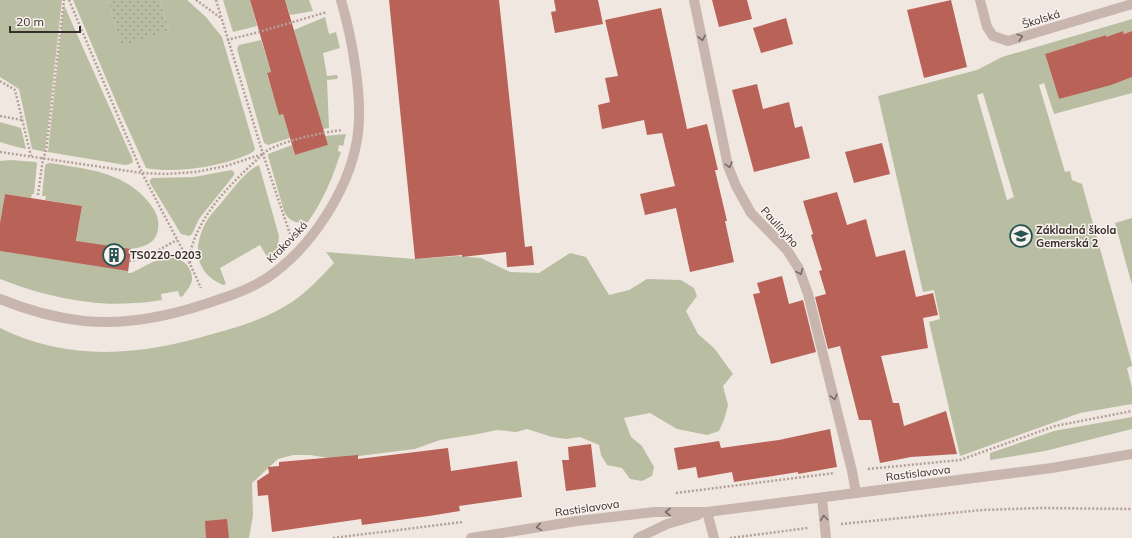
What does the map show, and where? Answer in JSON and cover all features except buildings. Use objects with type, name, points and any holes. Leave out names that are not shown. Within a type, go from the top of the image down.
[{"type":"street","name":"Paulínyho","points":[[694,0],[728,166],[736,186],[751,213],[787,250],[799,269],[808,294],[852,471],[856,493]]},
{"type":"street","name":"Školská","points":[[980,0],[987,26],[993,36],[1008,41],[1132,4]]},
{"type":"street","name":"Krakovská","points":[[0,299],[21,308],[48,315],[85,321],[122,322],[175,314],[208,304],[239,292],[266,278],[284,265],[317,229],[336,200],[349,170],[357,141],[359,110],[355,67],[342,4]]},
{"type":"street","name":"Rastislavova","points":[[471,538],[570,522],[627,515],[654,512],[707,512],[822,498],[1052,468],[1132,454]]},
{"type":"street","points":[[822,498],[826,538]]},
{"type":"street","name":"Rastislavova","points":[[638,538],[667,524],[707,512]]},
{"type":"street","points":[[707,512],[714,538]]},
{"type":"path","points":[[38,195],[43,158],[46,152],[64,0]]},
{"type":"path","points":[[69,0],[142,173],[190,264],[208,304]]},
{"type":"path","points":[[196,0],[221,18]]},
{"type":"path","points":[[216,0],[263,154],[296,253]]},
{"type":"path","points":[[227,40],[266,30],[342,4]]},
{"type":"path","points":[[0,81],[15,90],[31,156]]},
{"type":"path","points":[[0,116],[22,120]]},
{"type":"path","points":[[190,264],[192,247],[198,231],[219,198],[239,176],[267,150],[324,132],[358,128]]},
{"type":"path","points":[[0,152],[142,173],[166,174],[196,172],[226,166],[263,154]]},
{"type":"path","points":[[129,261],[138,260],[150,255],[177,240]]},
{"type":"path","points":[[672,494],[852,471],[960,460],[1055,426],[1132,411]]},
{"type":"path","points":[[729,538],[824,526],[982,510],[1041,508],[1132,509]]},
{"type":"path","points":[[333,538],[464,522]]},
{"type":"green space","points":[[0,0],[62,0],[45,152],[32,149],[19,89],[0,77]]},
{"type":"green space","points":[[73,0],[108,0],[121,45],[169,31],[160,0],[187,0],[206,17],[222,37],[255,149],[253,152],[229,161],[201,168],[158,170],[146,168]]},
{"type":"green space","points":[[108,0],[160,0],[169,31],[121,46]]},
{"type":"green space","points":[[223,0],[250,0],[257,26],[233,32]]},
{"type":"green space","points":[[285,0],[309,0],[313,11],[290,15]]},
{"type":"green space","points":[[64,5],[132,158],[133,162],[130,164],[125,165],[48,152]]},
{"type":"green space","points":[[325,17],[329,34],[336,32],[340,48],[323,53],[327,76],[337,75],[338,77],[337,79],[327,80],[329,128],[323,129],[294,30]]},
{"type":"green space","name":"Základná škola Gemerská 2","points":[[1132,19],[1132,31],[1124,34],[1123,31],[1106,37],[1105,35],[1085,43],[1082,42],[1082,44],[1075,46],[1074,44],[1066,49],[1065,48],[1045,54],[1059,99],[1132,77],[1132,93],[1054,114],[1044,83],[1039,85],[1065,172],[1070,171],[1072,180],[1082,184],[1132,364],[1132,366],[1127,368],[1132,388],[1132,404],[1080,413],[960,456],[929,322],[940,319],[934,290],[923,292],[878,96],[977,70],[1002,57]],"holes":[[[983,93],[1014,197],[1007,200],[977,95]]]},
{"type":"green space","points":[[261,40],[271,72],[267,74],[279,114],[283,114],[290,138],[268,145],[264,143],[237,49],[239,45]]},
{"type":"green space","points":[[0,122],[21,128],[26,149],[0,142]]},
{"type":"green space","points":[[346,134],[343,146],[339,145],[338,151],[341,152],[331,180],[314,213],[308,222],[300,223],[291,220],[284,211],[268,154],[292,145],[295,155],[328,145],[325,136]]},
{"type":"green space","points":[[11,160],[36,162],[34,194],[32,194],[31,198],[5,194],[0,223],[0,161]]},
{"type":"green space","points":[[50,163],[89,170],[114,177],[125,182],[146,199],[156,213],[158,221],[157,234],[148,244],[131,249],[128,273],[158,260],[173,258],[182,261],[188,267],[192,275],[191,284],[183,296],[180,297],[178,291],[161,294],[162,300],[138,303],[100,303],[49,295],[0,279],[0,251],[73,262],[82,206],[45,200],[46,196],[42,196],[45,166],[46,164]]},
{"type":"green space","points":[[259,165],[279,236],[277,254],[269,260],[260,245],[220,268],[226,284],[223,285],[207,275],[202,268],[198,253],[200,235],[206,222],[214,211],[241,179]]},
{"type":"green space","points":[[231,170],[234,172],[234,175],[199,219],[192,234],[189,236],[181,234],[150,183],[152,178],[194,177]]},
{"type":"green space","points":[[1132,218],[1132,285],[1115,223]]},
{"type":"green space","points":[[326,252],[415,259],[457,256],[481,258],[510,272],[539,273],[570,253],[586,257],[609,295],[629,290],[647,279],[681,280],[694,288],[697,296],[686,311],[698,334],[714,348],[733,374],[723,386],[728,405],[724,420],[719,431],[707,435],[677,429],[650,413],[624,418],[631,437],[642,446],[654,467],[652,476],[642,481],[630,479],[622,468],[607,465],[601,455],[599,445],[580,437],[566,439],[552,437],[527,429],[516,432],[497,430],[440,440],[415,449],[335,459],[310,455],[293,455],[278,459],[252,483],[253,515],[249,538],[0,538],[0,328],[27,339],[53,347],[80,351],[107,352],[134,350],[189,341],[255,320],[292,302],[309,289],[334,263]]},
{"type":"green space","points":[[1132,417],[1132,429],[1045,451],[990,460],[990,453],[1054,431]]},
{"type":"place","name":"Základná škola Gemerská 2","points":[[1021,236]]},
{"type":"place","name":"TS0220-0203","points":[[114,255]]}]
